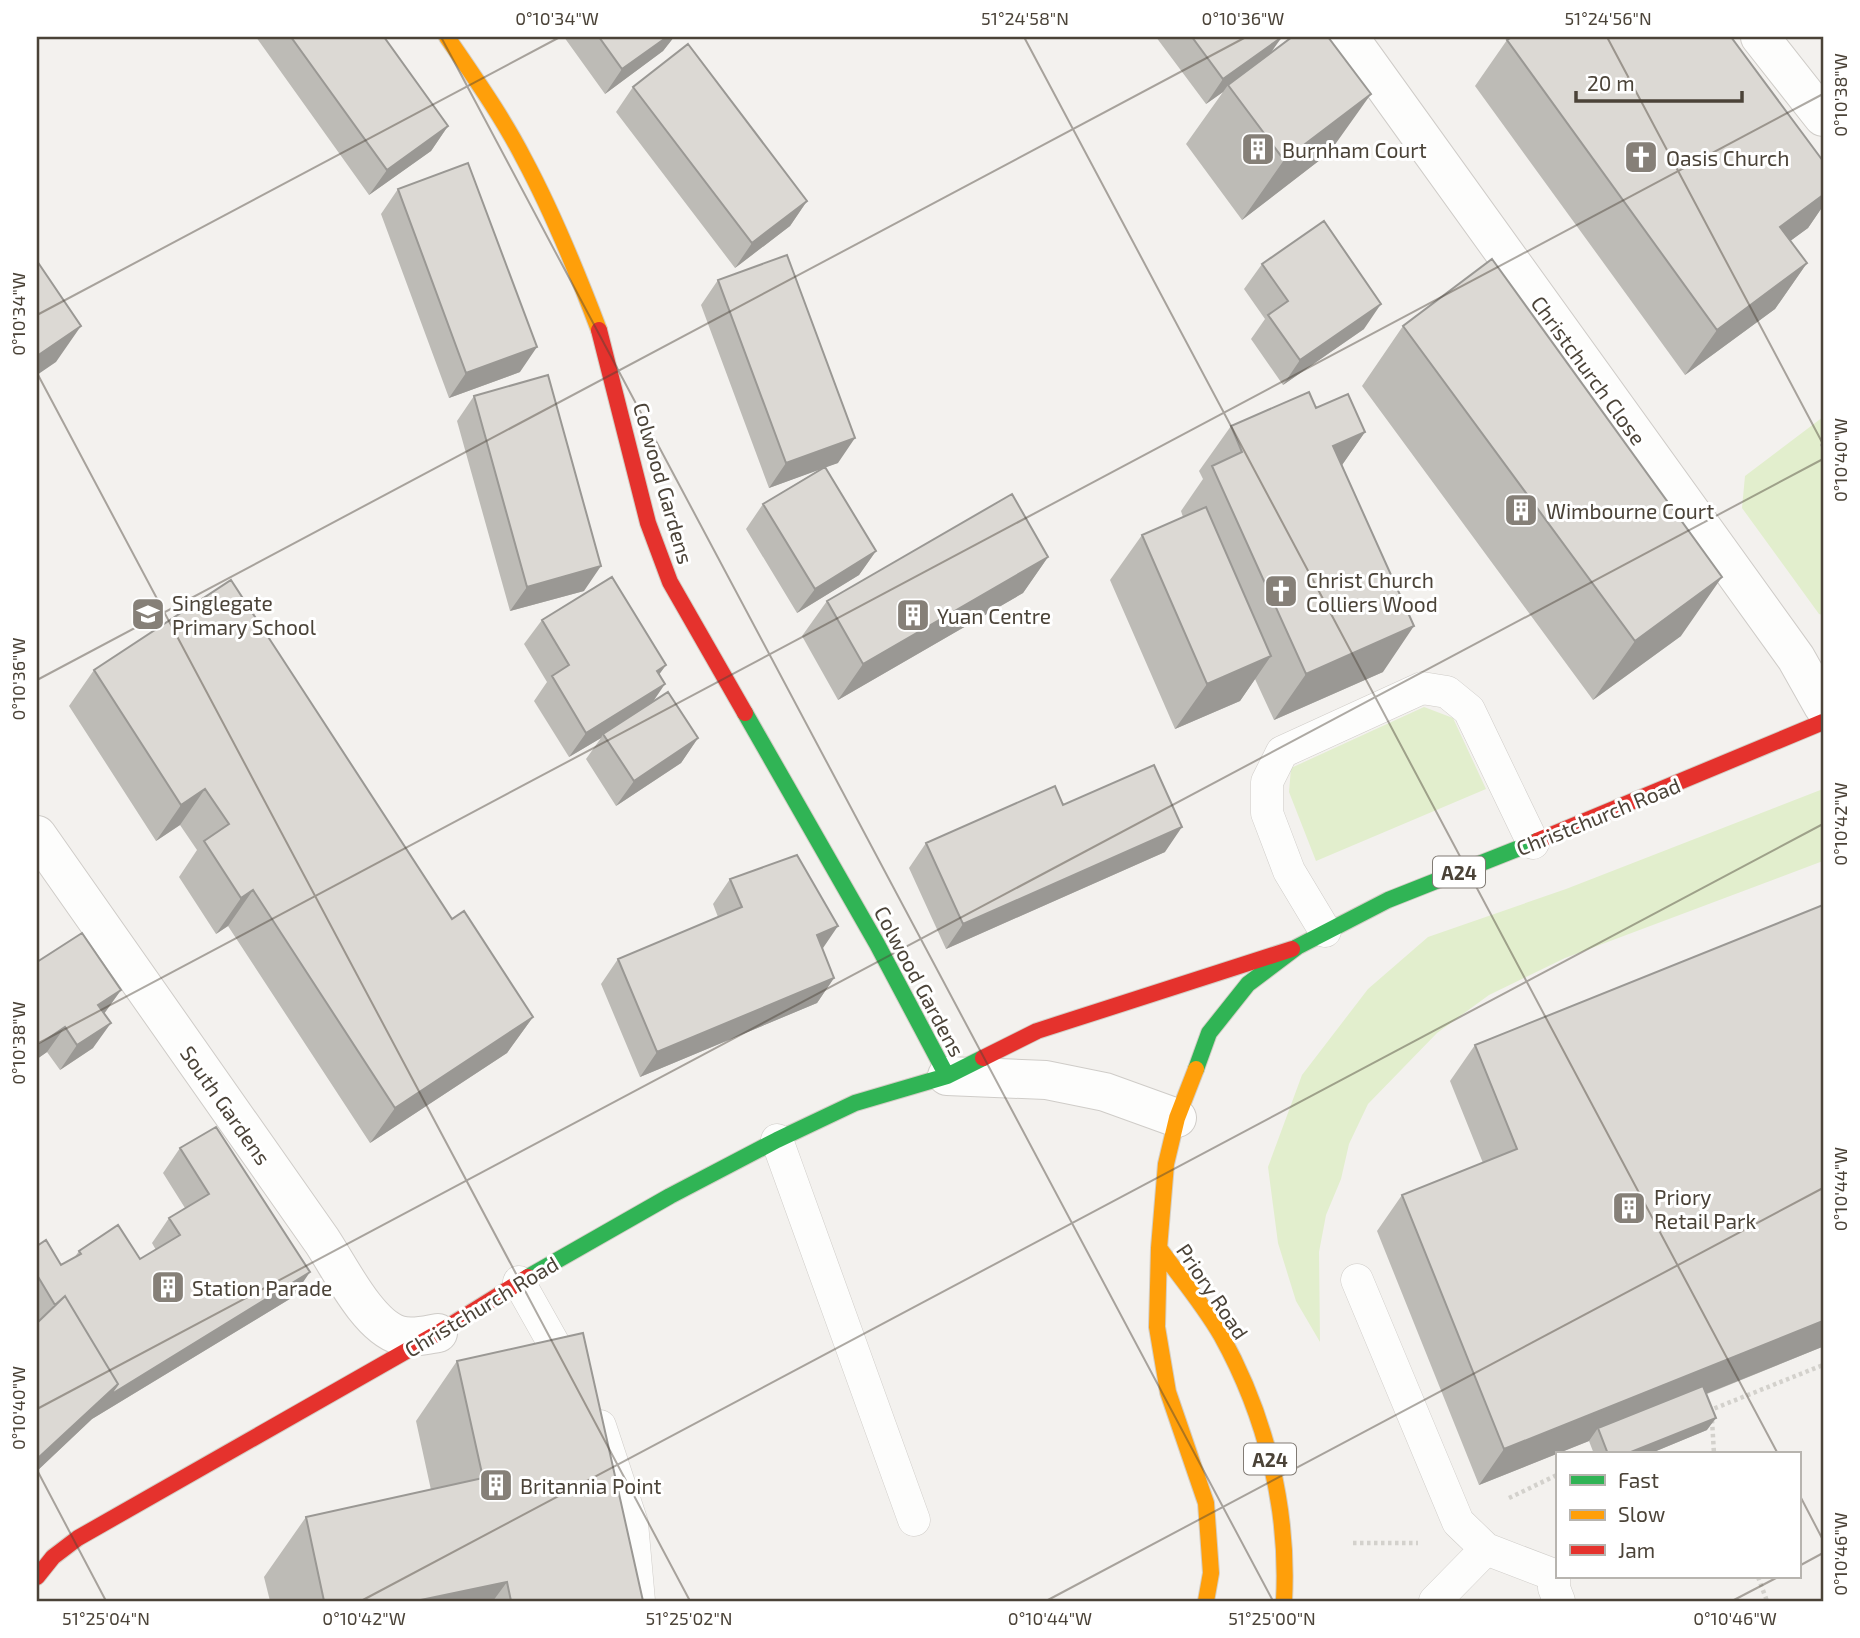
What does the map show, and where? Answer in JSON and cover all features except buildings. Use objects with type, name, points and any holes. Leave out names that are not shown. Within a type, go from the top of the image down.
[{"type":"main road","name":"Colwood Gardens","points":[[447,37],[491,101],[525,160],[578,276],[602,337],[648,523],[670,582],[877,944],[947,1076]]},
{"type":"main road","name":"Christchurch Road","points":[[1177,1118],[1209,1033],[1248,984],[1297,947],[1388,900],[1533,843],[1823,722]]},
{"type":"main road","name":"Christchurch Road","points":[[37,1577],[53,1557],[78,1538],[438,1333],[519,1282],[670,1196],[777,1140],[855,1103],[947,1076],[1037,1031],[1297,947]]},
{"type":"main road","name":"Priory Road","points":[[1177,1118],[1166,1164],[1159,1248],[1157,1327],[1168,1392],[1206,1503],[1211,1573],[1206,1601]]},
{"type":"main road","name":"Priory Road","points":[[1159,1248],[1216,1327],[1228,1349],[1264,1438],[1277,1485],[1285,1534],[1284,1601]]},
{"type":"street","name":"Christchurch Close","points":[[1349,37],[1788,647],[1823,706]]},
{"type":"street","points":[[1760,37],[1823,117]]},
{"type":"street","name":"South Gardens","points":[[37,835],[49,880],[322,1241],[364,1306],[379,1322],[398,1335],[417,1337],[438,1333]]},
{"type":"street","name":"Christchurch Road","points":[[947,1076],[1045,1080],[1105,1092],[1177,1118]]},
{"type":"lane","points":[[1325,931],[1289,871],[1267,813],[1267,782],[1282,752],[1422,688],[1447,692],[1469,710],[1533,843]]},
{"type":"lane","points":[[777,1140],[915,1520]]},
{"type":"lane","points":[[1357,1280],[1458,1522],[1486,1549],[1554,1575],[1554,1588],[1559,1601]]},
{"type":"lane","points":[[519,1282],[599,1424],[632,1523],[639,1601]]},
{"type":"lane","points":[[1435,1601],[1486,1549]]},
{"type":"path","points":[[1701,1414],[1823,1365]]},
{"type":"path","points":[[1711,1410],[1714,1452]]},
{"type":"path","points":[[1509,1498],[1556,1475]]},
{"type":"path","points":[[1353,1543],[1419,1543]]},
{"type":"path","points":[[1758,1578],[1768,1601]]},
{"type":"green space","points":[[1823,417],[1823,443],[1820,445],[1823,451],[1823,615],[1819,614],[1742,508],[1745,476]]},
{"type":"green space","points":[[1424,707],[1453,718],[1486,789],[1316,861],[1289,792],[1291,768]]},
{"type":"green space","points":[[1823,789],[1823,861],[1565,958],[1489,995],[1437,1033],[1368,1104],[1349,1144],[1341,1179],[1326,1215],[1319,1252],[1320,1342],[1296,1301],[1278,1243],[1268,1167],[1302,1075],[1368,989],[1428,937],[1566,889]]},
{"type":"traffic: fast","points":[[745,713],[877,944],[947,1076]]},
{"type":"traffic: fast","points":[[1196,1069],[1209,1033],[1248,984],[1297,947],[1388,900],[1537,841]]},
{"type":"traffic: fast","points":[[528,1277],[670,1196],[777,1140],[855,1103],[947,1076],[983,1058]]},
{"type":"traffic: slow","points":[[447,37],[497,112],[535,179],[599,330]]},
{"type":"traffic: slow","points":[[1196,1069],[1177,1118],[1166,1164],[1159,1248],[1157,1327],[1168,1392],[1206,1503],[1211,1573],[1206,1601]]},
{"type":"traffic: slow","points":[[1159,1248],[1221,1335],[1251,1398],[1271,1464],[1278,1498],[1285,1566],[1284,1601]]},
{"type":"traffic: jam","points":[[599,330],[648,523],[670,582],[745,713]]},
{"type":"traffic: jam","points":[[1537,841],[1823,722]]},
{"type":"traffic: jam","points":[[983,1058],[1037,1031],[1292,949]]},
{"type":"traffic: jam","points":[[37,1577],[53,1557],[78,1538],[438,1333],[528,1277]]},
{"type":"place","name":"Burnham Court","points":[[1258,149]]},
{"type":"place","name":"Oasis Church","points":[[1641,157]]},
{"type":"place","name":"Wimbourne Court","points":[[1521,510]]},
{"type":"place","name":"Christ Church Colliers Wood","points":[[1281,591]]},
{"type":"place","name":"Singlegate Primary School","points":[[148,614]]},
{"type":"place","name":"Yuan Centre","points":[[913,615]]},
{"type":"place","name":"Priory Retail Park","points":[[1629,1208]]},
{"type":"place","name":"Station Parade","points":[[168,1287]]},
{"type":"place","name":"Britannia Point","points":[[496,1485]]}]
